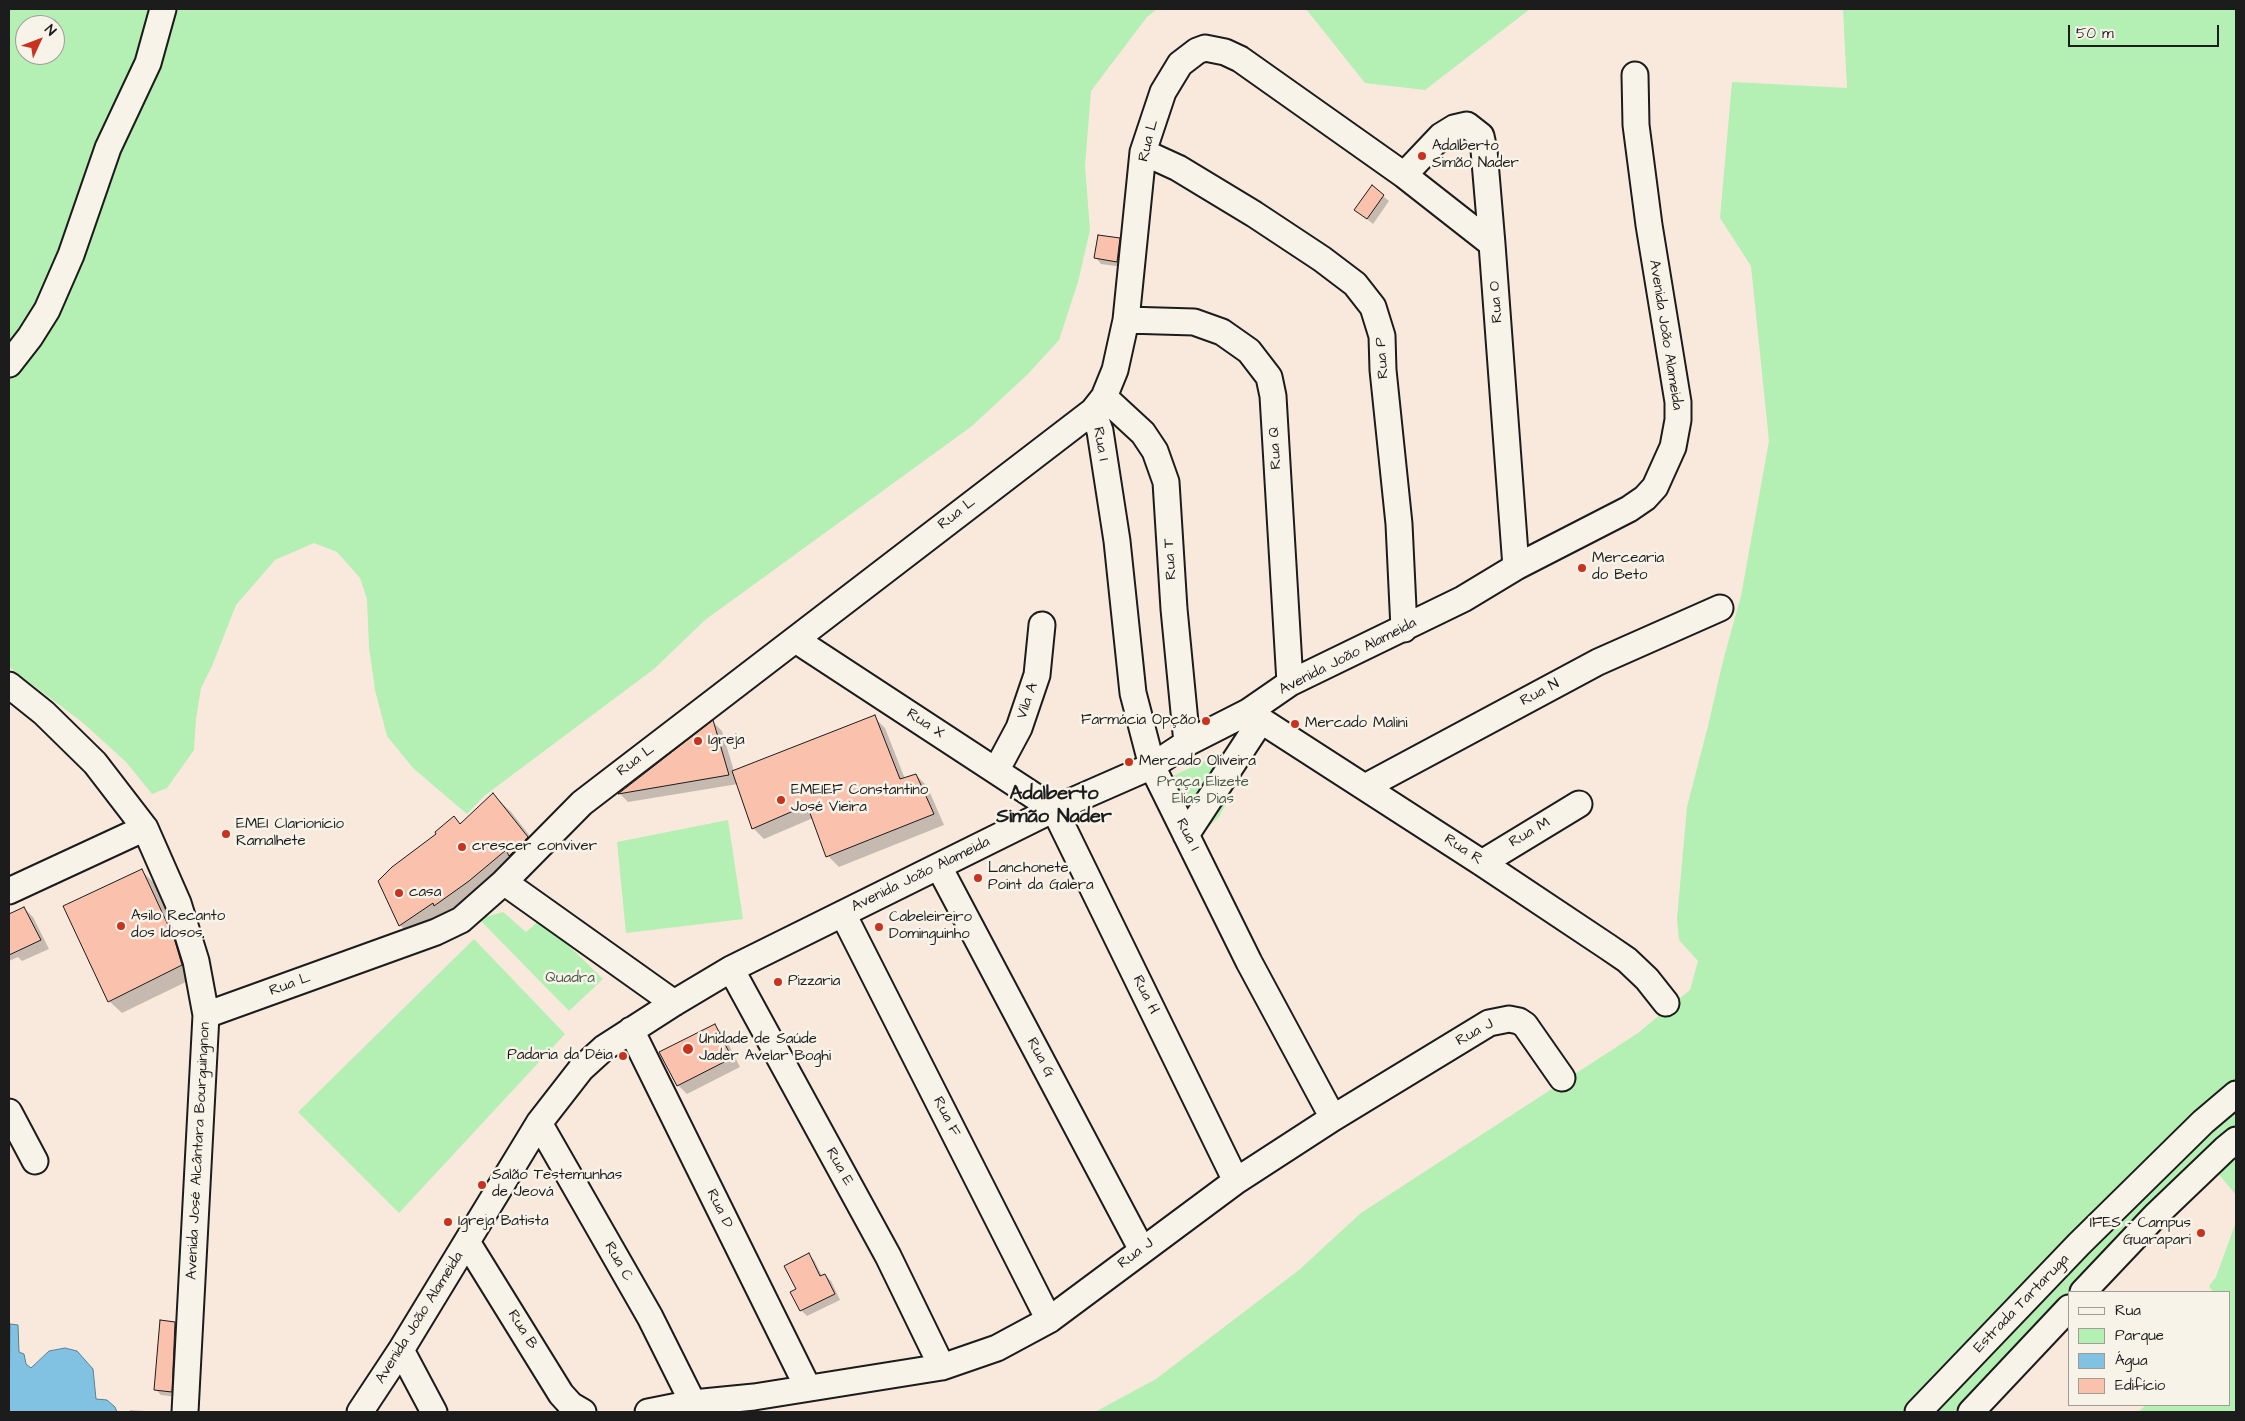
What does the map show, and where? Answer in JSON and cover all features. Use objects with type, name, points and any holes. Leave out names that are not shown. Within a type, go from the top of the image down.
[{"type":"street","points":[[9,364],[30,337],[47,310],[71,255],[108,148],[148,63],[163,9]]},
{"type":"street","name":"Rua L","points":[[206,1015],[436,932],[461,920],[504,882],[582,803],[796,640],[1099,404],[1114,370],[1126,320],[1143,152],[1163,92],[1180,64],[1189,55],[1205,48],[1225,52],[1240,59],[1404,174],[1492,244]]},
{"type":"street","name":"Avenida João Alameida","points":[[360,1412],[401,1350],[539,1123],[581,1069],[604,1048],[630,1030],[731,969],[1054,809],[1152,766],[1188,743],[1254,717],[1290,683],[1463,599],[1516,567],[1629,509],[1645,498],[1655,487],[1673,447],[1678,420],[1678,402],[1648,224],[1636,125],[1635,75]]},
{"type":"street","name":"Rua O","points":[[1404,174],[1441,136],[1460,126],[1467,125],[1481,136],[1484,150],[1492,244],[1516,567]]},
{"type":"street","name":"Rua P","points":[[1143,152],[1178,168],[1254,214],[1322,259],[1355,284],[1374,306],[1382,336],[1383,370],[1399,524],[1404,629]]},
{"type":"street","name":"Rua Q","points":[[1126,320],[1194,322],[1222,332],[1249,351],[1269,377],[1273,396],[1290,683]]},
{"type":"street","name":"Rua T","points":[[1099,404],[1143,433],[1156,451],[1166,482],[1174,609],[1188,743]]},
{"type":"street","name":"Rua I","points":[[1099,404],[1100,432],[1117,541],[1133,693],[1152,766],[1249,962],[1333,1118]]},
{"type":"street","name":"Rua N","points":[[1365,787],[1598,662],[1720,608]]},
{"type":"street","name":"Vila A","points":[[996,771],[1019,728],[1037,675],[1042,625]]},
{"type":"street","name":"Rua X","points":[[796,640],[1054,809]]},
{"type":"street","name":"Avenida José Alcântara Bourguingnon","points":[[9,685],[44,713],[95,763],[145,828],[178,903],[196,961],[206,1015],[185,1412]]},
{"type":"street","points":[[1186,835],[1254,717]]},
{"type":"street","name":"Rua R","points":[[1254,717],[1482,863],[1627,960],[1647,979],[1666,1003]]},
{"type":"street","name":"Rua M","points":[[1482,863],[1578,804]]},
{"type":"street","name":"Rua H","points":[[1054,809],[1236,1181]]},
{"type":"street","points":[[9,891],[145,828]]},
{"type":"street","name":"Rua G","points":[[939,867],[1142,1250]]},
{"type":"street","points":[[504,882],[674,1003]]},
{"type":"street","name":"Rua F","points":[[843,914],[1049,1320]]},
{"type":"street","name":"Rua E","points":[[731,969],[888,1256],[942,1367]]},
{"type":"street","name":"Rua J","points":[[648,1412],[942,1367],[997,1348],[1049,1320],[1236,1181],[1333,1118],[1489,1023],[1500,1020],[1519,1021],[1525,1025],[1562,1078]]},
{"type":"street","name":"Rua D","points":[[630,1030],[808,1388]]},
{"type":"street","name":"Estrada Tartaruga","points":[[1918,1412],[2079,1244],[2203,1122],[2236,1094]]},
{"type":"street","points":[[9,1112],[35,1161]]},
{"type":"street","name":"Rua C","points":[[539,1123],[650,1318],[693,1404]]},
{"type":"street","points":[[2085,1291],[2155,1216],[2236,1140]]},
{"type":"street","name":"Rua B","points":[[467,1242],[561,1394],[571,1405],[583,1412]]},
{"type":"street","points":[[1971,1412],[2068,1309]]},
{"type":"street","points":[[401,1350],[434,1412]]},
{"type":"green space","points":[[9,9],[1157,9],[1147,17],[1091,91],[1085,166],[1090,230],[1078,282],[1059,340],[1028,374],[972,426],[705,620],[654,669],[484,796],[467,814],[413,768],[387,736],[375,690],[369,647],[367,599],[360,578],[337,552],[314,543],[275,560],[236,605],[212,666],[201,688],[194,750],[167,788],[152,794],[126,762],[82,722],[9,667]]},
{"type":"green space","points":[[1306,9],[1530,9],[1425,90],[1365,83]]},
{"type":"green space","points":[[1843,9],[2236,9],[2236,1195],[2217,1172],[2081,1291],[2068,1291],[2068,1305],[1966,1412],[1095,1412],[1156,1379],[1299,1270],[1361,1213],[1638,1033],[1690,990],[1698,961],[1679,940],[1677,919],[1687,807],[1741,596],[1769,441],[1751,266],[1720,218],[1732,82],[1847,88]]},
{"type":"green space","name":"Praça Elizete Elias Dias","points":[[1245,742],[1246,764],[1219,817],[1198,836],[1173,789],[1173,776]]},
{"type":"green space","points":[[728,820],[743,919],[626,933],[617,842]]},
{"type":"green space","name":"Quadra","points":[[503,912],[526,932],[541,919],[603,979],[569,1011],[479,919]]},
{"type":"green space","points":[[474,939],[565,1034],[399,1213],[298,1112]]},
{"type":"green space","points":[[2236,1222],[2236,1412],[2138,1412],[2145,1406],[2230,1406],[2230,1291],[2212,1291],[2209,1286],[2216,1277]]},
{"type":"water","points":[[10,1324],[18,1325],[19,1352],[24,1354],[26,1364],[31,1368],[49,1351],[65,1348],[77,1351],[93,1369],[96,1399],[107,1400],[115,1407],[117,1412],[9,1412]]},
{"type":"building","points":[[1372,185],[1384,195],[1367,219],[1354,210]]},
{"type":"building","points":[[1098,235],[1120,238],[1117,262],[1094,258]]},
{"type":"building","points":[[875,715],[900,779],[916,774],[934,814],[826,857],[807,805],[752,829],[732,771]]},
{"type":"building","name":"Igreja","points":[[713,720],[729,775],[618,794]]},
{"type":"building","points":[[493,793],[528,837],[509,856],[506,850],[469,881],[434,906],[433,903],[399,926],[378,881],[392,867],[436,834],[435,832],[454,816],[460,824]]},
{"type":"building","name":"Asilo Recanto dos Idosos.","points":[[142,869],[174,938],[182,965],[108,1002],[63,906]]},
{"type":"building","points":[[24,907],[41,940],[9,955],[9,914]]},
{"type":"building","points":[[715,1024],[732,1058],[677,1086],[659,1052]]},
{"type":"building","points":[[809,1253],[820,1276],[825,1274],[835,1294],[800,1311],[790,1292],[796,1289],[784,1266]]},
{"type":"building","points":[[160,1320],[175,1322],[172,1392],[154,1390]]},
{"type":"place","name":"Adalberto Simão Nader","points":[[1422,156]]},
{"type":"place","name":"Mercearia do Beto","points":[[1582,568]]},
{"type":"place","name":"Farmácia Opção","points":[[1206,721]]},
{"type":"place","name":"Mercado Malini","points":[[1295,724]]},
{"type":"place","name":"Igreja","points":[[698,741]]},
{"type":"place","name":"Mercado Oliveira","points":[[1129,762]]},
{"type":"place","name":"EMEIEF Constantino José Vieira","points":[[781,800]]},
{"type":"place","name":"EMEI Clarionício Ramalhete","points":[[226,834]]},
{"type":"place","name":"crescer conviver","points":[[462,847]]},
{"type":"place","name":"Lanchonete Point da Galera","points":[[978,878]]},
{"type":"place","name":"casa","points":[[399,893]]},
{"type":"place","name":"Asilo Recanto dos Idosos.","points":[[121,926]]},
{"type":"place","name":"Cabeleireiro Dominguinho","points":[[879,927]]},
{"type":"place","name":"Pizzaria","points":[[778,982]]},
{"type":"place","name":"Unidade de Saúde Jader Avelar Boghi","points":[[688,1049]]},
{"type":"place","name":"Padaria da Déia","points":[[623,1056]]},
{"type":"place","name":"Salão Testemunhas de Jeová","points":[[482,1185]]},
{"type":"place","name":"Igreja Batista","points":[[448,1222]]},
{"type":"place","name":"IFES - Campus Guarapari","points":[[2201,1233]]},
{"type":"district","name":"Adalberto Simão Nader","points":[[1054,806]]}]
